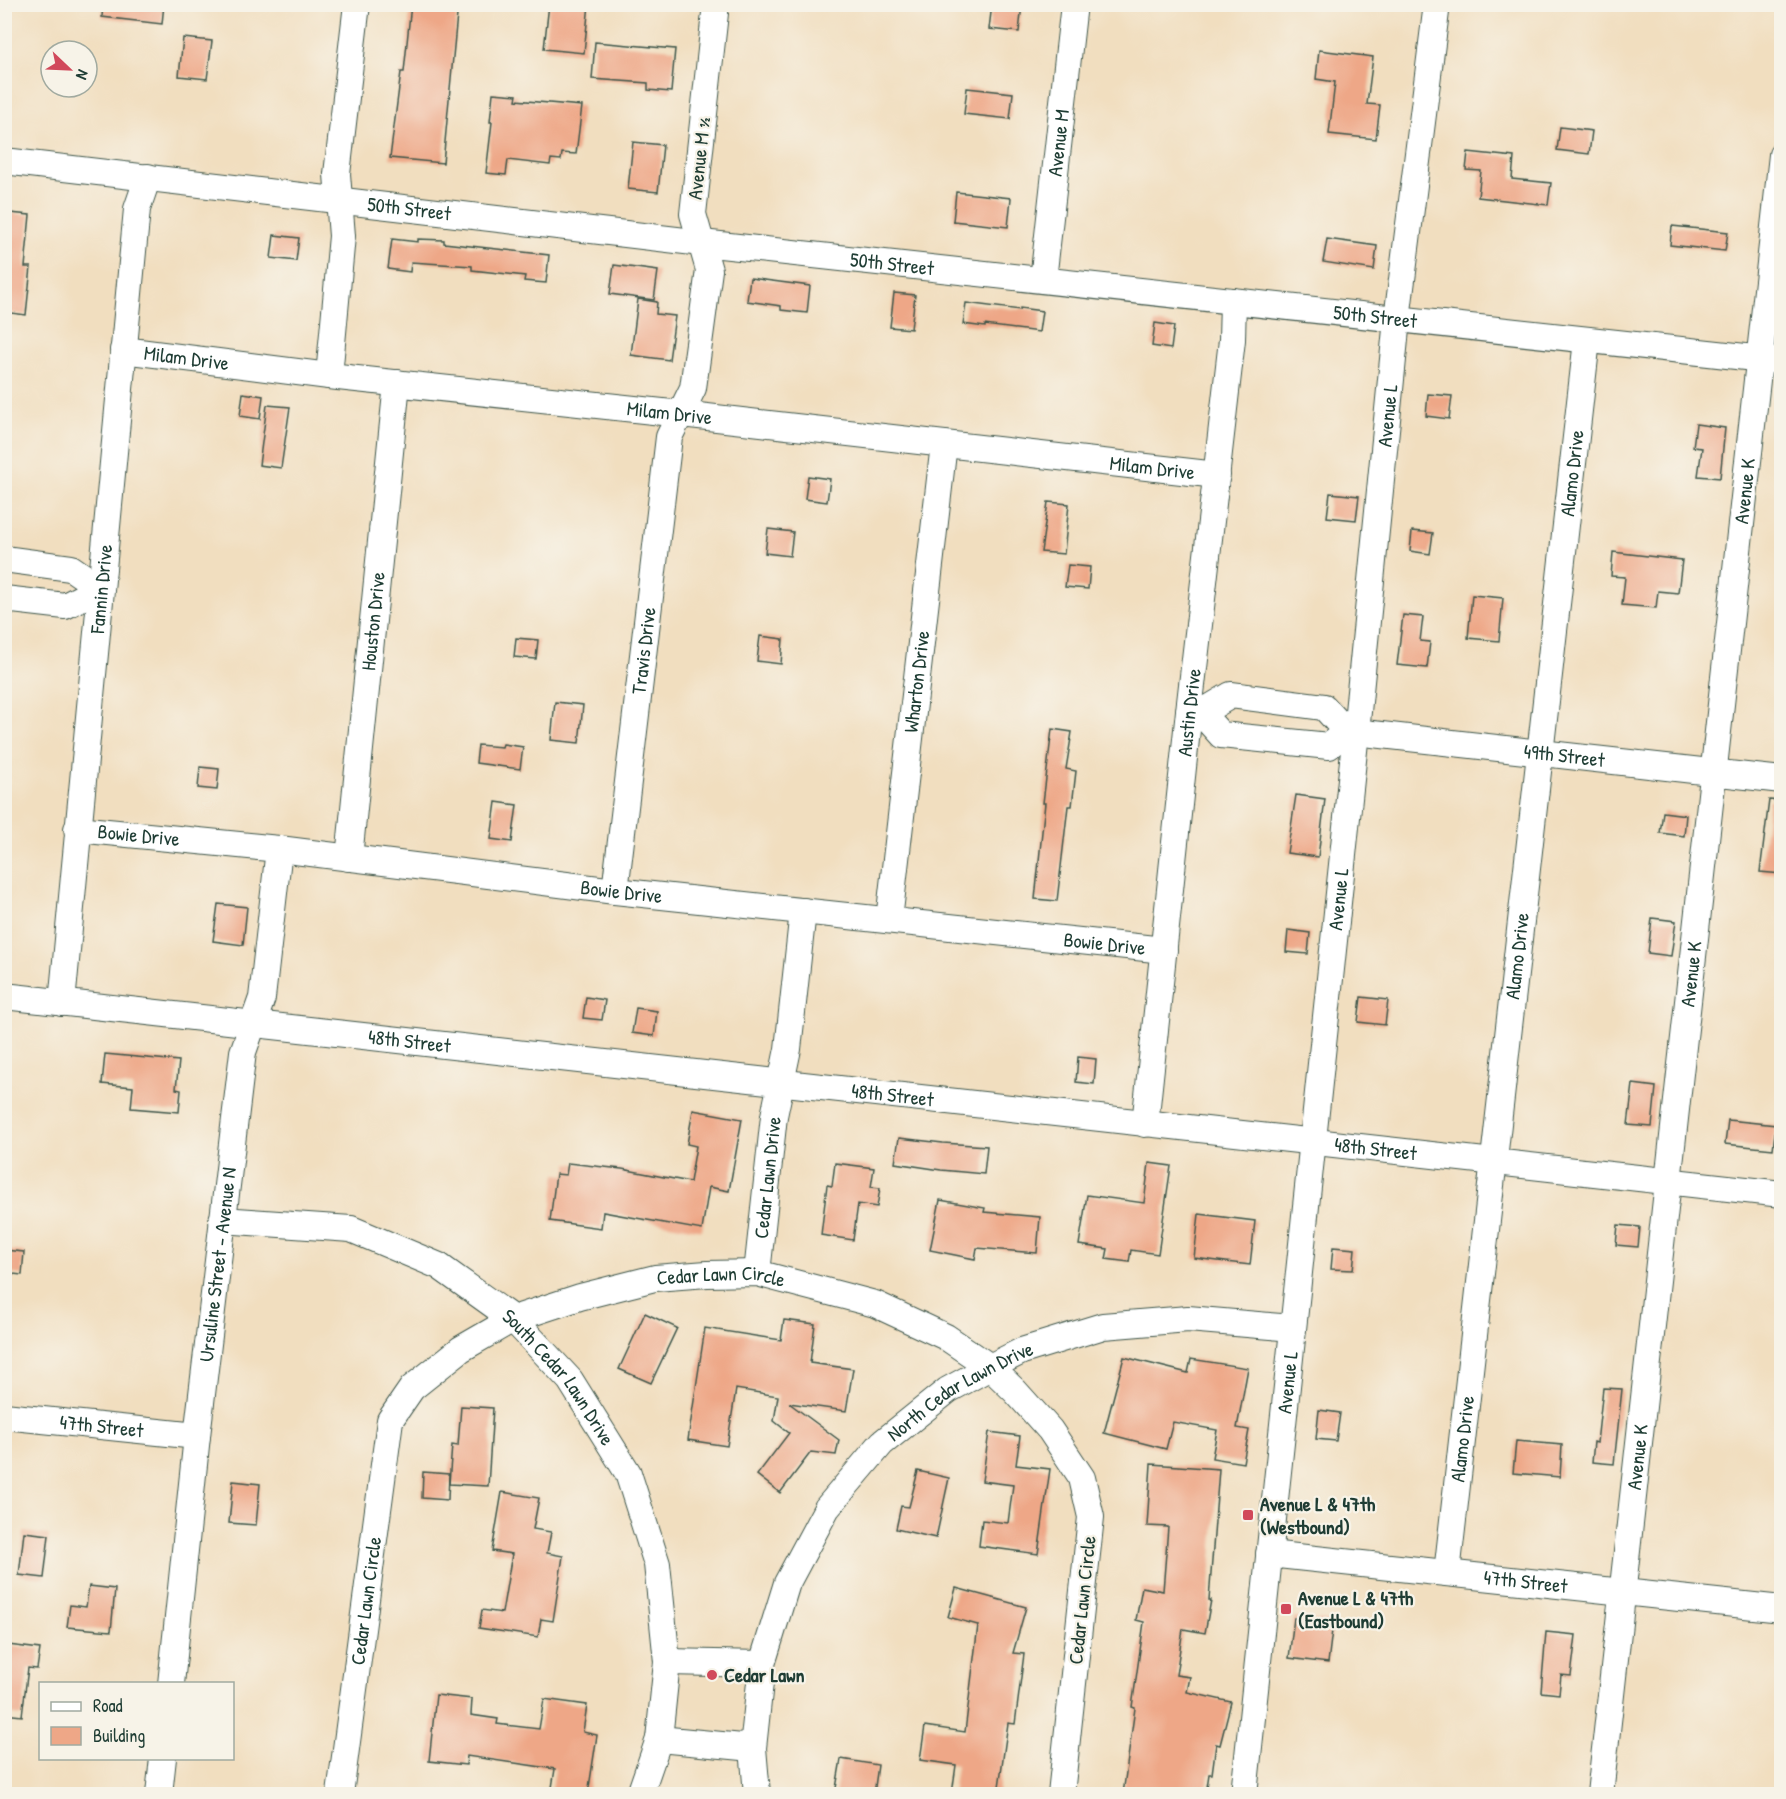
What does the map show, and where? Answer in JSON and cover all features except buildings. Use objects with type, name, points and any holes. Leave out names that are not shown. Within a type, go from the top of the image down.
[{"type":"street","points":[[329,376],[342,236],[337,174],[357,4]]},
{"type":"street","name":"Avenue M ½","points":[[681,414],[693,388],[709,270],[693,214],[716,4]]},
{"type":"street","name":"Avenue M","points":[[1043,280],[1074,4]]},
{"type":"street","name":"Avenue L","points":[[1244,1794],[1313,1142],[1351,731],[1397,319],[1437,4]]},
{"type":"street","name":"Avenue K","points":[[1600,1794],[1713,772],[1770,360],[1782,155]]},
{"type":"street","name":"50th Street","points":[[4,161],[702,243],[1770,360]]},
{"type":"street","name":"Fannin Drive","points":[[62,1003],[136,209],[148,177]]},
{"type":"street","name":"Austin Drive","points":[[1145,1124],[1164,950],[1195,712],[1216,475],[1232,340],[1233,301]]},
{"type":"street","name":"Alamo Drive","points":[[1447,1573],[1587,339]]},
{"type":"street","name":"Milam Drive","points":[[123,350],[329,376],[1216,475]]},
{"type":"street","name":"Houston Drive","points":[[349,858],[397,383]]},
{"type":"street","name":"Travis Drive","points":[[615,891],[669,437],[681,414]]},
{"type":"street","name":"Wharton Drive","points":[[889,920],[944,444]]},
{"type":"street","points":[[4,559],[71,568],[100,588],[65,606],[4,599]]},
{"type":"street","points":[[1231,695],[1324,707],[1351,731],[1329,746],[1221,735],[1195,712],[1231,695]]},
{"type":"street","name":"49th Street","points":[[1351,731],[1782,780]]},
{"type":"street","name":"Bowie Drive","points":[[77,829],[279,849],[615,891],[1164,950]]},
{"type":"street","name":"Ursuline Street - Avenue N","points":[[171,1682],[197,1436],[243,1052],[262,998],[279,849]]},
{"type":"street","points":[[782,1083],[788,1049],[803,911]]},
{"type":"street","name":"48th Street","points":[[4,996],[1782,1194]]},
{"type":"street","name":"Cedar Lawn Drive","points":[[757,1273],[774,1116],[782,1083]]},
{"type":"street","name":"South Cedar Lawn Drive","points":[[222,1220],[351,1229],[439,1266],[513,1319],[570,1380],[628,1473],[657,1564],[667,1662],[659,1739],[640,1794]]},
{"type":"street","name":"Cedar Lawn Circle","points":[[340,1794],[390,1420],[412,1388],[461,1349],[513,1319],[580,1297],[655,1278],[757,1273],[875,1304],[946,1337],[990,1367],[1015,1391],[1050,1430],[1082,1478],[1091,1517],[1061,1794]]},
{"type":"street","name":"North Cedar Lawn Drive","points":[[757,1794],[753,1748],[762,1664],[787,1583],[828,1508],[882,1443],[948,1390],[990,1367],[1022,1351],[1103,1326],[1188,1319],[1293,1328]]},
{"type":"street","name":"47th Street","points":[[4,1416],[197,1436]]},
{"type":"street","name":"47th Street","points":[[1269,1554],[1782,1609]]},
{"type":"street","points":[[667,1662],[762,1664]]},
{"type":"street","points":[[659,1739],[753,1748]]},
{"type":"street","points":[[159,1794],[163,1760]]},
{"type":"place","name":"Avenue L & 47th (Westbound)","points":[[1248,1515]]},
{"type":"place","name":"Avenue L & 47th (Eastbound)","points":[[1286,1609]]},
{"type":"place","name":"Cedar Lawn","points":[[712,1675]]}]
